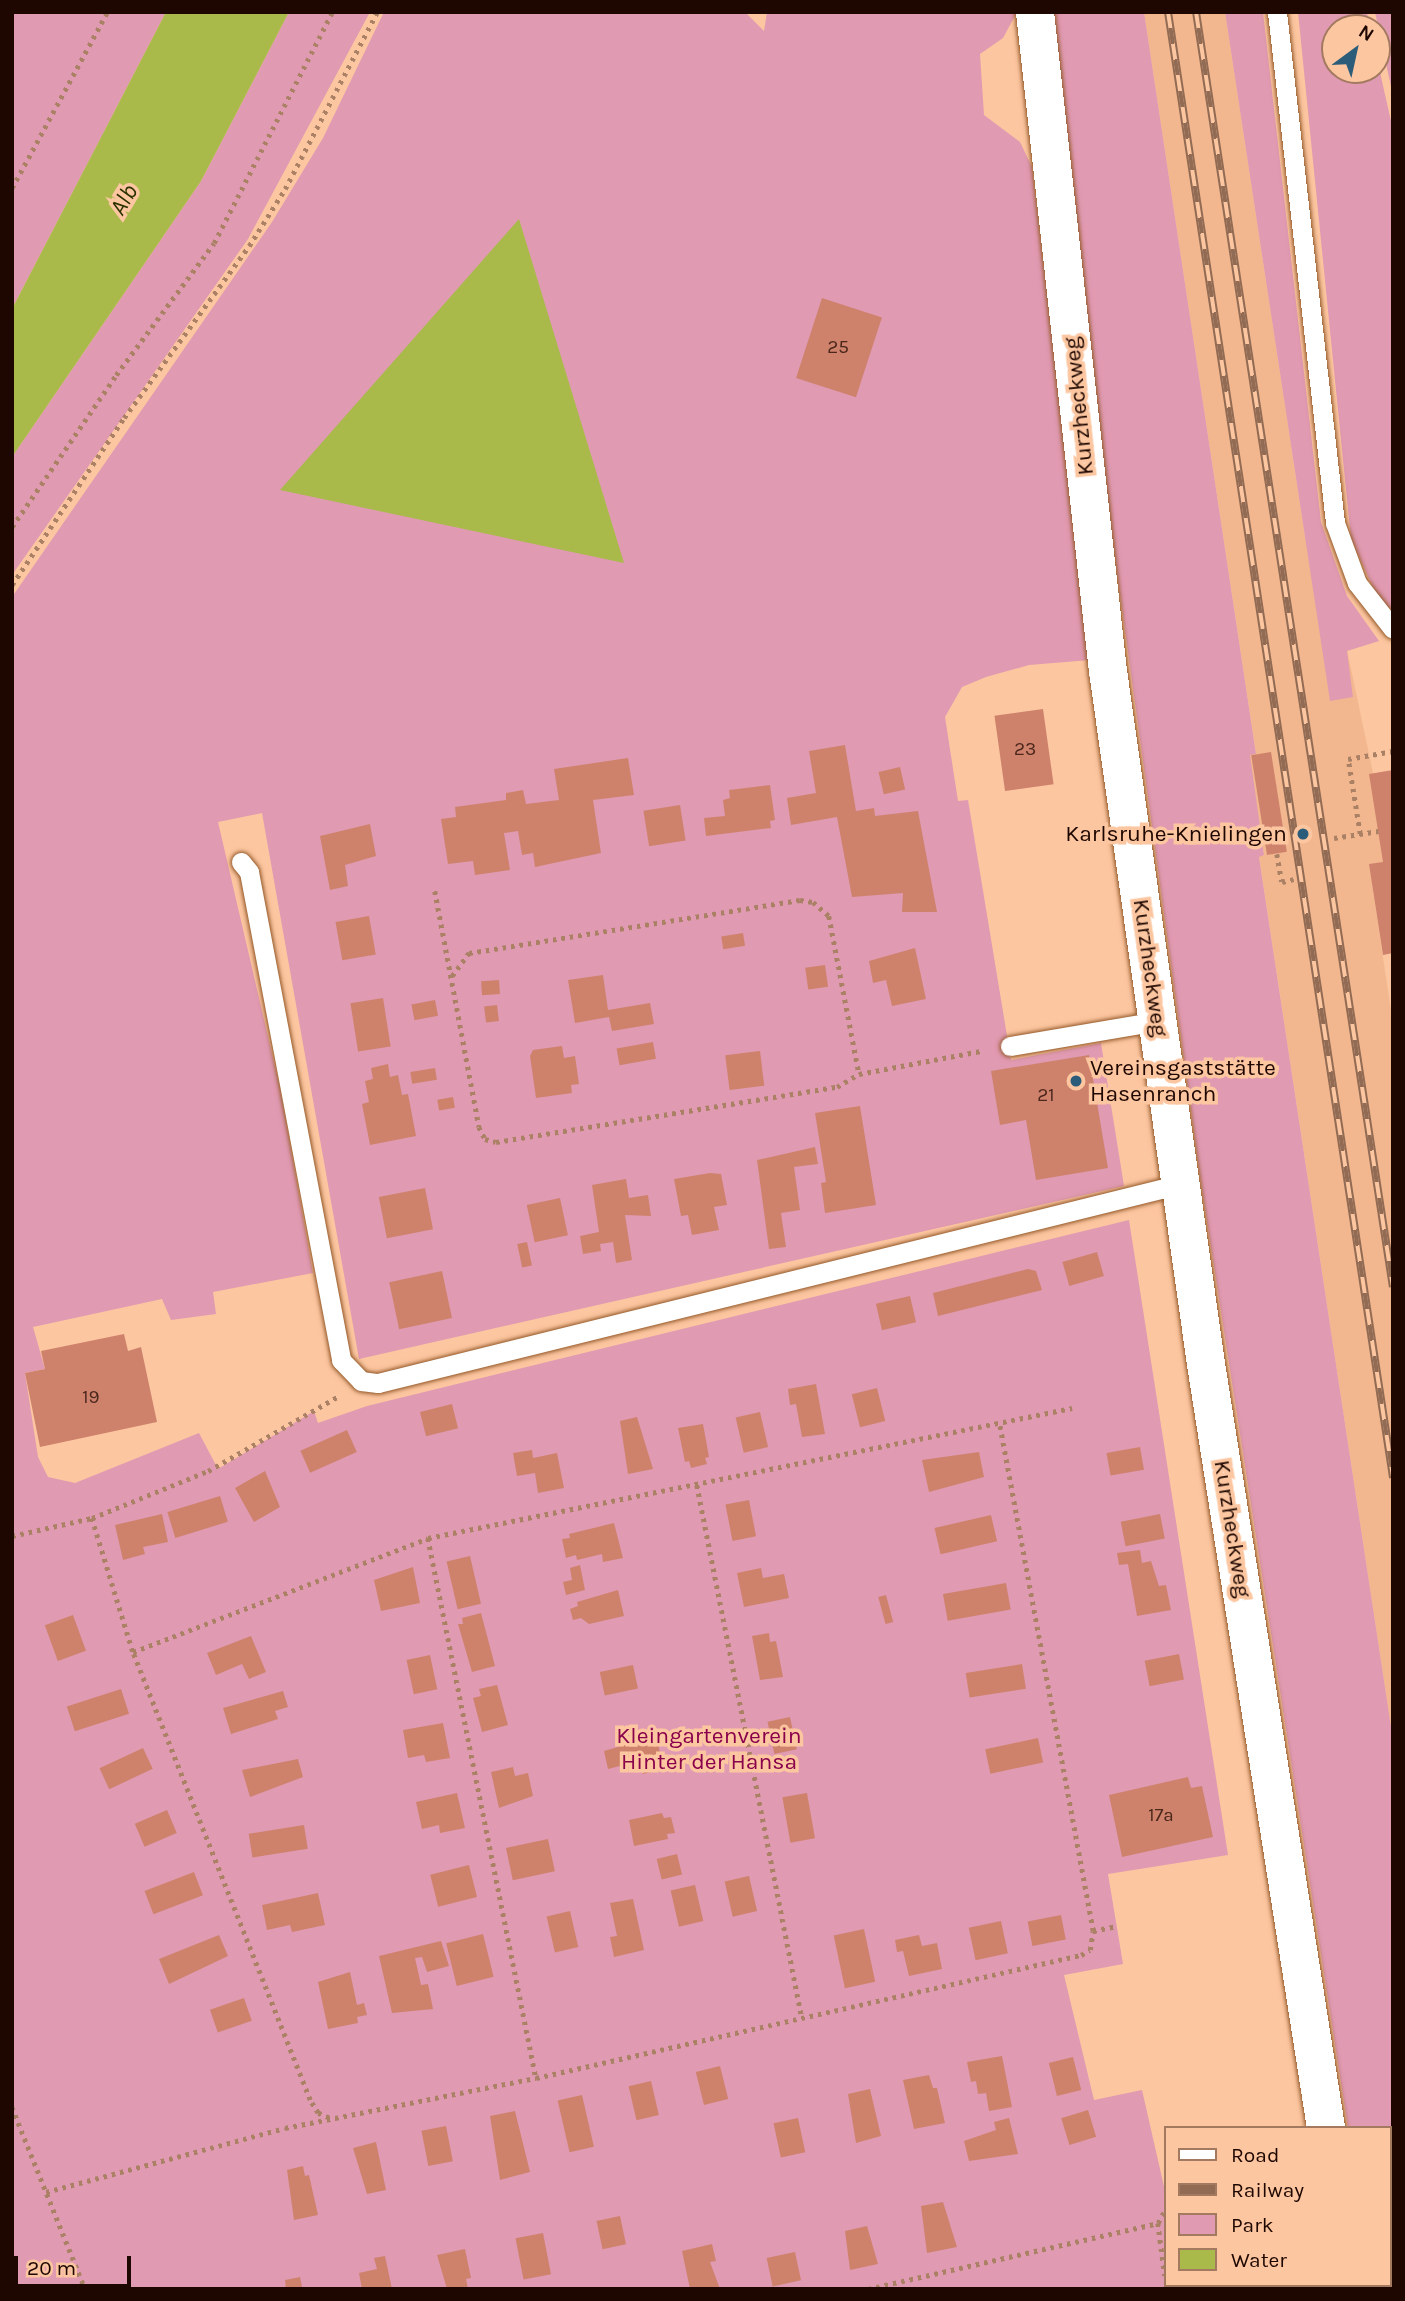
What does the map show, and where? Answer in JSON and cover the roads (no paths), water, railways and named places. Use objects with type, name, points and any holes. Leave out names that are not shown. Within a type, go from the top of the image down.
[{"type":"street","name":"Kurzheckweg","points":[[1035,12],[1108,671],[1181,1184],[1326,2126]]},
{"type":"lane","points":[[1278,12],[1335,523],[1357,583],[1393,629]]},
{"type":"lane","points":[[241,862],[249,872],[341,1360],[362,1381],[378,1383],[1181,1184]]},
{"type":"lane","points":[[1010,1046],[1158,1021]]},
{"type":"water","name":"Alb","points":[[166,12],[289,12],[201,181],[12,457],[12,309]]},
{"type":"water","points":[[519,219],[624,563],[280,490]]},
{"type":"railway","points":[[1168,12],[1393,1478]]},
{"type":"railway","points":[[1196,12],[1393,1287]]},
{"type":"place","name":"Karlsruhe-Knielingen","points":[[1303,834]]},
{"type":"place","name":"Vereinsgaststätte Hasenranch","points":[[1076,1081]]},
{"type":"park label","name":"Kleingartenverein Hinter der Hansa","points":[[709,1749]]}]
